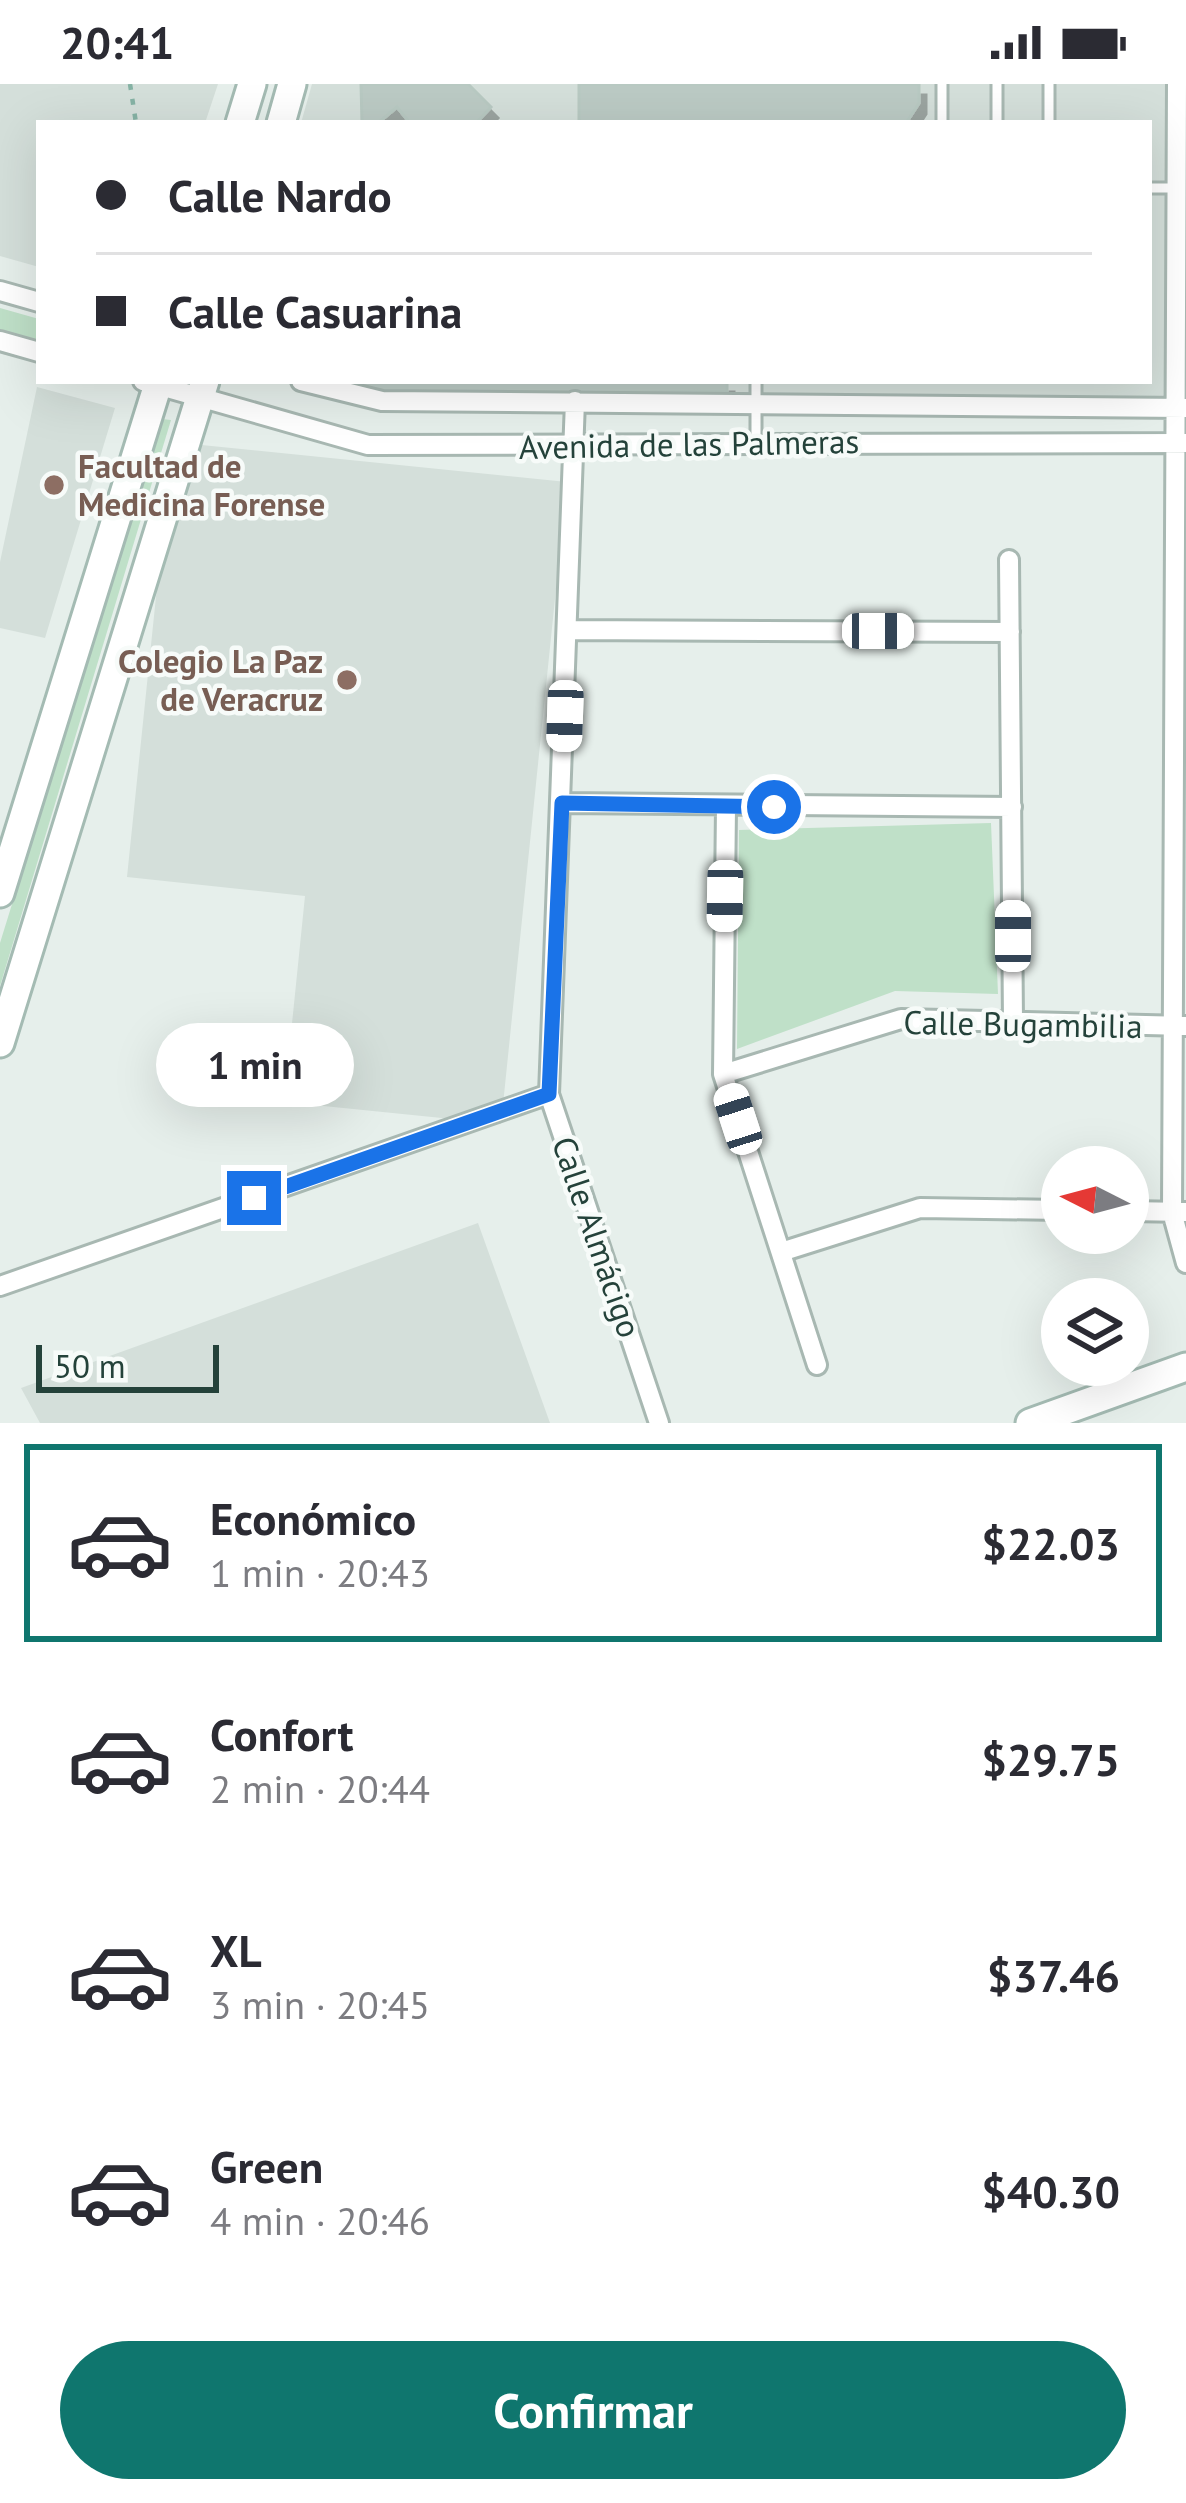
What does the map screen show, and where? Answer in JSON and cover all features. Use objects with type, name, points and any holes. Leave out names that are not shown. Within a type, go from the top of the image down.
[{"type":"main road","points":[[241,120],[252,84]]},
{"type":"main road","points":[[282,120],[292,84]]},
{"type":"main road","points":[[0,893],[152,384]]},
{"type":"main road","points":[[0,1043],[202,389]]},
{"type":"main road","points":[[1030,1423],[1186,1367]]},
{"type":"street","points":[[1177,84],[1181,309],[1179,1212],[1186,1263]]},
{"type":"street","points":[[0,291],[36,301]]},
{"type":"street","points":[[0,340],[36,351]]},
{"type":"street","name":"Avenida de las Palmeras","points":[[167,384],[202,389],[368,445],[1181,443]]},
{"type":"street","name":"Avenida de las Palmeras","points":[[314,384],[382,401],[575,401],[756,391],[1181,408]]},
{"type":"street","name":"Calle Almácigo","points":[[575,401],[549,1094],[659,1423]]},
{"type":"street","points":[[1010,560],[1013,1022]]},
{"type":"street","points":[[568,630],[1010,632]]},
{"type":"street","points":[[562,803],[1012,807]]},
{"type":"street","points":[[726,807],[723,1075],[818,1366]]},
{"type":"street","name":"Calle Bugambilia","points":[[723,1075],[902,1019],[1180,1026]]},
{"type":"street","points":[[0,1286],[549,1094]]},
{"type":"street","points":[[781,1252],[920,1208],[1041,1210]]},
{"type":"street","points":[[1149,1211],[1179,1212]]},
{"type":"lane","points":[[942,84],[942,120]]},
{"type":"lane","points":[[997,84],[997,120]]},
{"type":"lane","points":[[1048,120],[1049,84]]},
{"type":"lane","points":[[1152,188],[1177,188]]},
{"type":"lane","points":[[756,391],[756,442]]},
{"type":"path","points":[[130,84],[136,120]]},
{"type":"shaded area","points":[[0,84],[218,84],[206,120],[36,120],[36,266],[0,256]]},
{"type":"shaded area","points":[[312,84],[1186,84],[1186,399],[382,400],[333,384],[1152,384],[1152,120],[302,120]]},
{"type":"shaded area","name":"Facultad de Medicina Forense","points":[[37,387],[115,408],[45,638],[0,628],[0,562]]},
{"type":"shaded area","name":"Colegio La Paz de Veracruz","points":[[172,442],[567,482],[501,1124],[284,1102],[305,896],[127,877]]},
{"type":"shaded area","points":[[478,1223],[550,1423],[40,1423],[21,1388]]},
{"type":"green space","points":[[0,308],[36,318],[36,343],[0,334]]},
{"type":"green space","points":[[162,419],[171,420],[0,986],[0,943]]},
{"type":"green space","points":[[991,823],[998,994],[895,991],[737,1049],[739,830]]},
{"type":"building","points":[[361,84],[468,84],[491,107],[479,120],[408,120],[397,107],[382,120],[362,120]]},
{"type":"building","points":[[579,84],[919,84],[919,103],[908,120],[579,120]]},
{"type":"building","points":[[349,384],[727,384],[727,391],[383,395]]},
{"type":"place","name":"Facultad de Medicina Forense","points":[[54,485]]},
{"type":"place","name":"Colegio La Paz de Veracruz","points":[[347,680]]},
{"type":"route","points":[[254,1198],[549,1094],[562,803],[774,807]]}]
